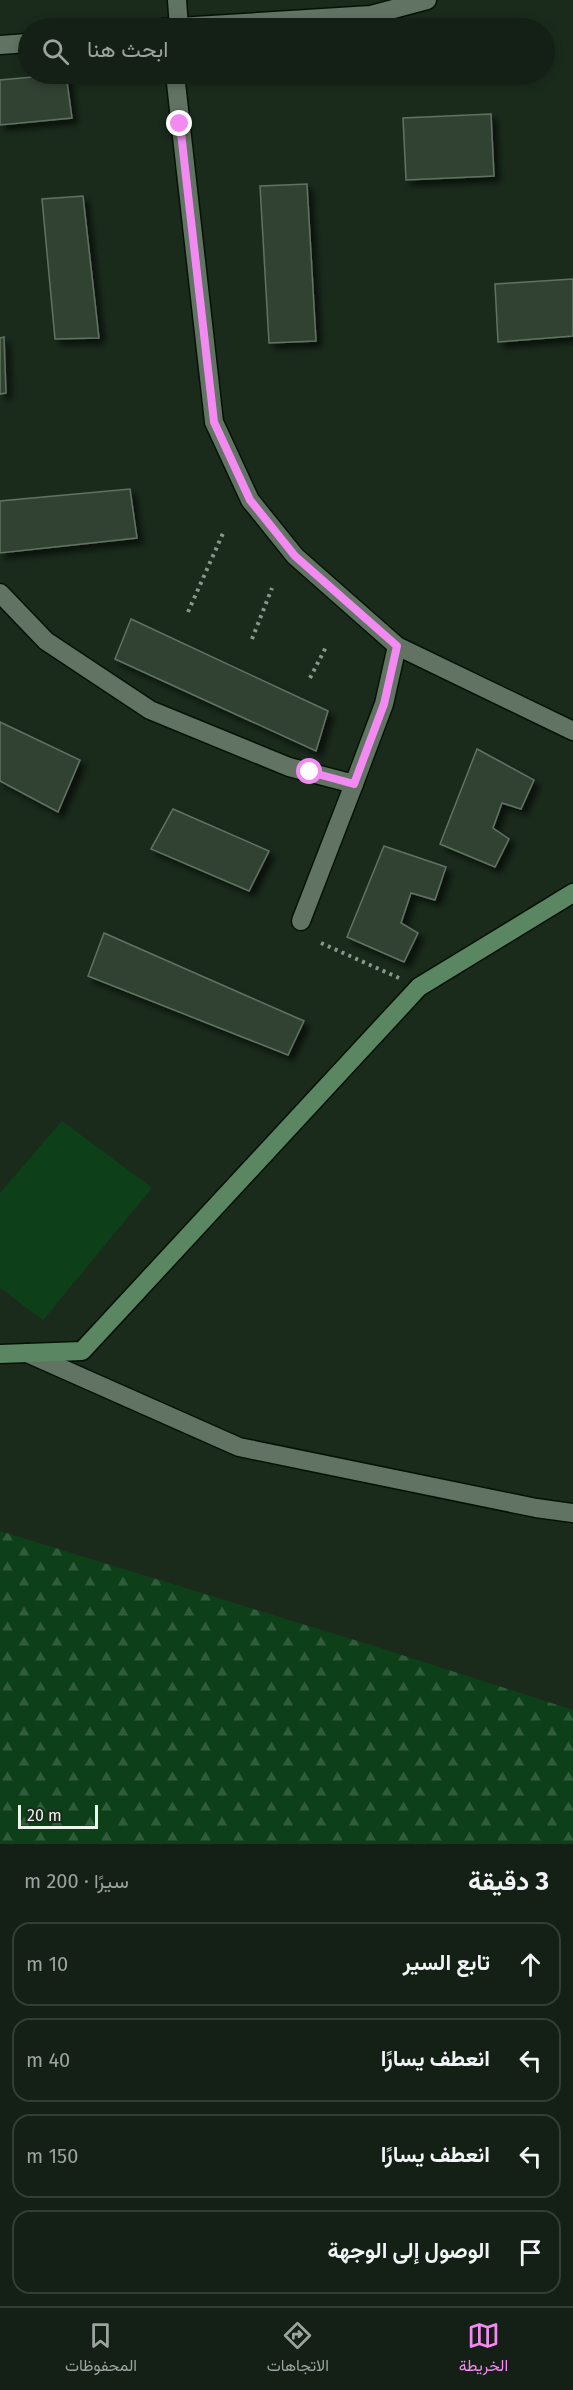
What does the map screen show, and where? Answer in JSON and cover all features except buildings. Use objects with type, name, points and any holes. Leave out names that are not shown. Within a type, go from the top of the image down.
[{"type":"main road","points":[[0,1354],[82,1351],[419,987],[573,893]]},
{"type":"street","points":[[175,18],[177,0]]},
{"type":"street","points":[[326,18],[372,15],[427,0]]},
{"type":"street","points":[[0,45],[18,44]]},
{"type":"street","points":[[176,84],[214,422],[250,500],[295,556],[397,646],[573,731]]},
{"type":"street","points":[[0,593],[46,641],[150,710],[289,766],[354,784]]},
{"type":"street","points":[[301,921],[384,704],[397,646]]},
{"type":"street","points":[[27,1353],[239,1447],[536,1508],[573,1513]]},
{"type":"path","points":[[188,612],[224,531]]},
{"type":"path","points":[[252,639],[272,588]]},
{"type":"path","points":[[310,678],[326,646]]},
{"type":"path","points":[[321,943],[419,987]]},
{"type":"green space","points":[[62,1121],[152,1188],[43,1320],[0,1288],[0,1193]]},
{"type":"green space","points":[[0,1531],[573,1710],[573,1844],[0,1844]]},
{"type":"route","points":[[180,124],[214,422],[250,500],[295,556],[397,646],[384,704],[354,784],[310,772]]}]
